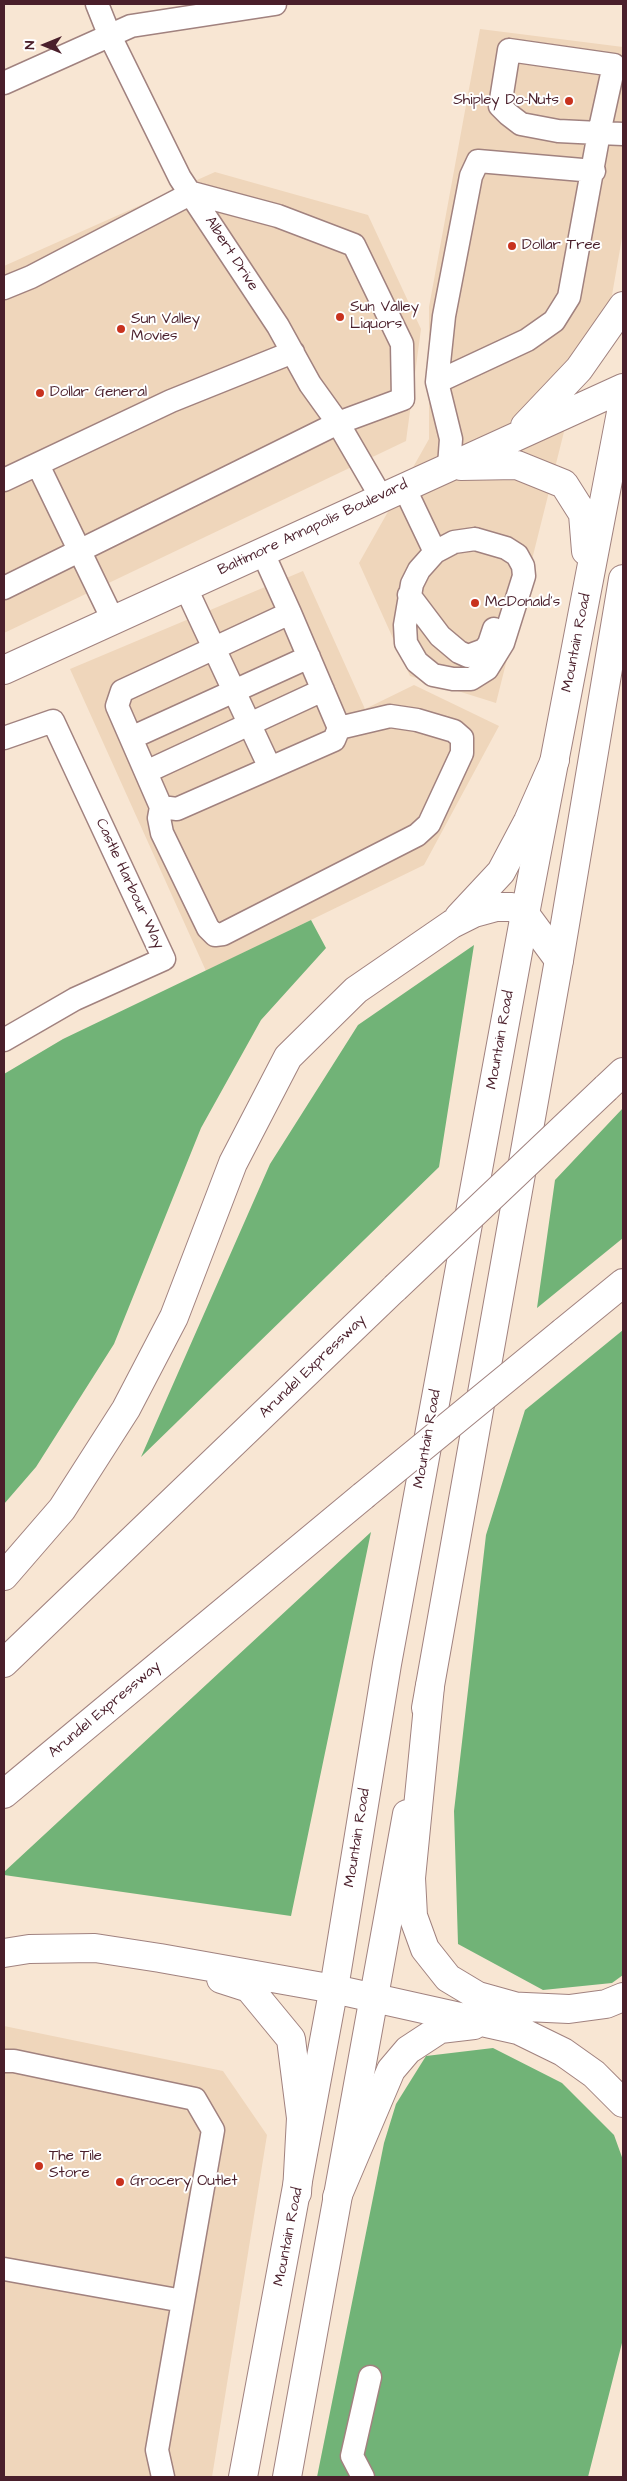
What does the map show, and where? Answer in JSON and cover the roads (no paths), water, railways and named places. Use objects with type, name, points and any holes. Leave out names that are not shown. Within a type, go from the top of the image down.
[{"type":"main road","points":[[517,435],[579,369],[623,306]]},
{"type":"main road","name":"Baltimore Annapolis Boulevard","points":[[4,670],[623,388]]},
{"type":"main road","name":"Mountain Road","points":[[244,2477],[335,1982],[386,1664],[524,914],[623,402]]},
{"type":"main road","points":[[449,466],[517,465],[564,484],[583,514],[589,584]]},
{"type":"main road","points":[[287,2477],[559,960],[623,579]]},
{"type":"main road","points":[[452,924],[501,872],[528,820],[555,760]]},
{"type":"main road","points":[[4,1576],[62,1509],[126,1409],[174,1317],[233,1163],[288,1057],[319,1024],[356,990],[452,924],[474,914],[496,907],[512,907],[524,914],[559,960]]},
{"type":"main road","name":"Arundel Expressway","points":[[4,1663],[614,1080]]},
{"type":"main road","name":"Arundel Expressway","points":[[4,1794],[623,1283]]},
{"type":"main road","points":[[430,1686],[411,1878],[413,1916],[425,1949],[448,1978],[519,2019],[594,2074],[623,2103]]},
{"type":"main road","points":[[4,1953],[29,1949],[95,1948],[335,1982],[519,2019]]},
{"type":"main road","points":[[160,1958],[249,1988],[291,2039],[300,2118],[297,2193]]},
{"type":"main road","points":[[336,2198],[391,2070],[408,2050],[440,2029],[519,2019],[606,2004],[623,1997]]},
{"type":"street","name":"Albert Drive","points":[[97,4],[109,34],[180,178],[192,193],[293,352],[310,384],[338,423],[393,492],[435,552]]},
{"type":"street","points":[[4,83],[109,34],[131,26],[158,20],[275,4]]},
{"type":"street","points":[[437,382],[527,340],[554,321],[569,297],[594,171],[599,133],[614,66],[508,50],[500,106],[521,124],[558,131],[599,133],[623,134]]},
{"type":"street","points":[[449,466],[451,439],[437,382],[444,316],[471,176],[478,161],[594,171]]},
{"type":"street","points":[[4,288],[31,277],[192,193],[278,216],[354,246],[402,344],[403,399],[338,423],[4,588]]},
{"type":"street","points":[[4,480],[171,401],[293,352]]},
{"type":"street","points":[[38,464],[112,620]]},
{"type":"street","points":[[475,539],[506,548],[517,555],[523,566],[524,574],[503,643],[487,669],[471,679],[453,679],[433,675],[417,662],[406,642],[404,626],[409,595],[419,570],[435,552],[454,542],[475,539]]},
{"type":"street","points":[[161,806],[177,809],[334,740],[339,728],[262,551]]},
{"type":"street","points":[[409,595],[427,621],[450,645],[468,656],[476,655],[489,644],[506,595],[524,574]]},
{"type":"street","points":[[186,586],[270,768]]},
{"type":"street","points":[[290,613],[122,691],[117,706],[161,806],[159,818],[162,833],[208,928],[215,935],[223,934],[417,835],[429,824],[462,753],[462,738],[454,731],[417,720],[390,716],[339,728]]},
{"type":"street","points":[[131,738],[309,656]]},
{"type":"street","points":[[146,772],[323,690]]},
{"type":"street","name":"Castle Harbour Way","points":[[4,738],[53,721],[164,959],[75,998],[4,1040]]},
{"type":"street","points":[[4,2060],[195,2099],[213,2130],[157,2450],[163,2477]]},
{"type":"street","points":[[4,2269],[183,2301]]},
{"type":"street","points":[[363,2477],[352,2456],[370,2377]]},
{"type":"place","name":"Shipley Do-Nuts","points":[[569,101]]},
{"type":"place","name":"Dollar Tree","points":[[512,246]]},
{"type":"place","name":"Sun Valley Liquors","points":[[340,317]]},
{"type":"place","name":"Sun Valley Movies","points":[[121,329]]},
{"type":"place","name":"Dollar General","points":[[40,393]]},
{"type":"place","name":"McDonald's","points":[[475,603]]},
{"type":"place","name":"The Tile Store","points":[[39,2166]]},
{"type":"place","name":"Grocery Outlet","points":[[120,2182]]}]
